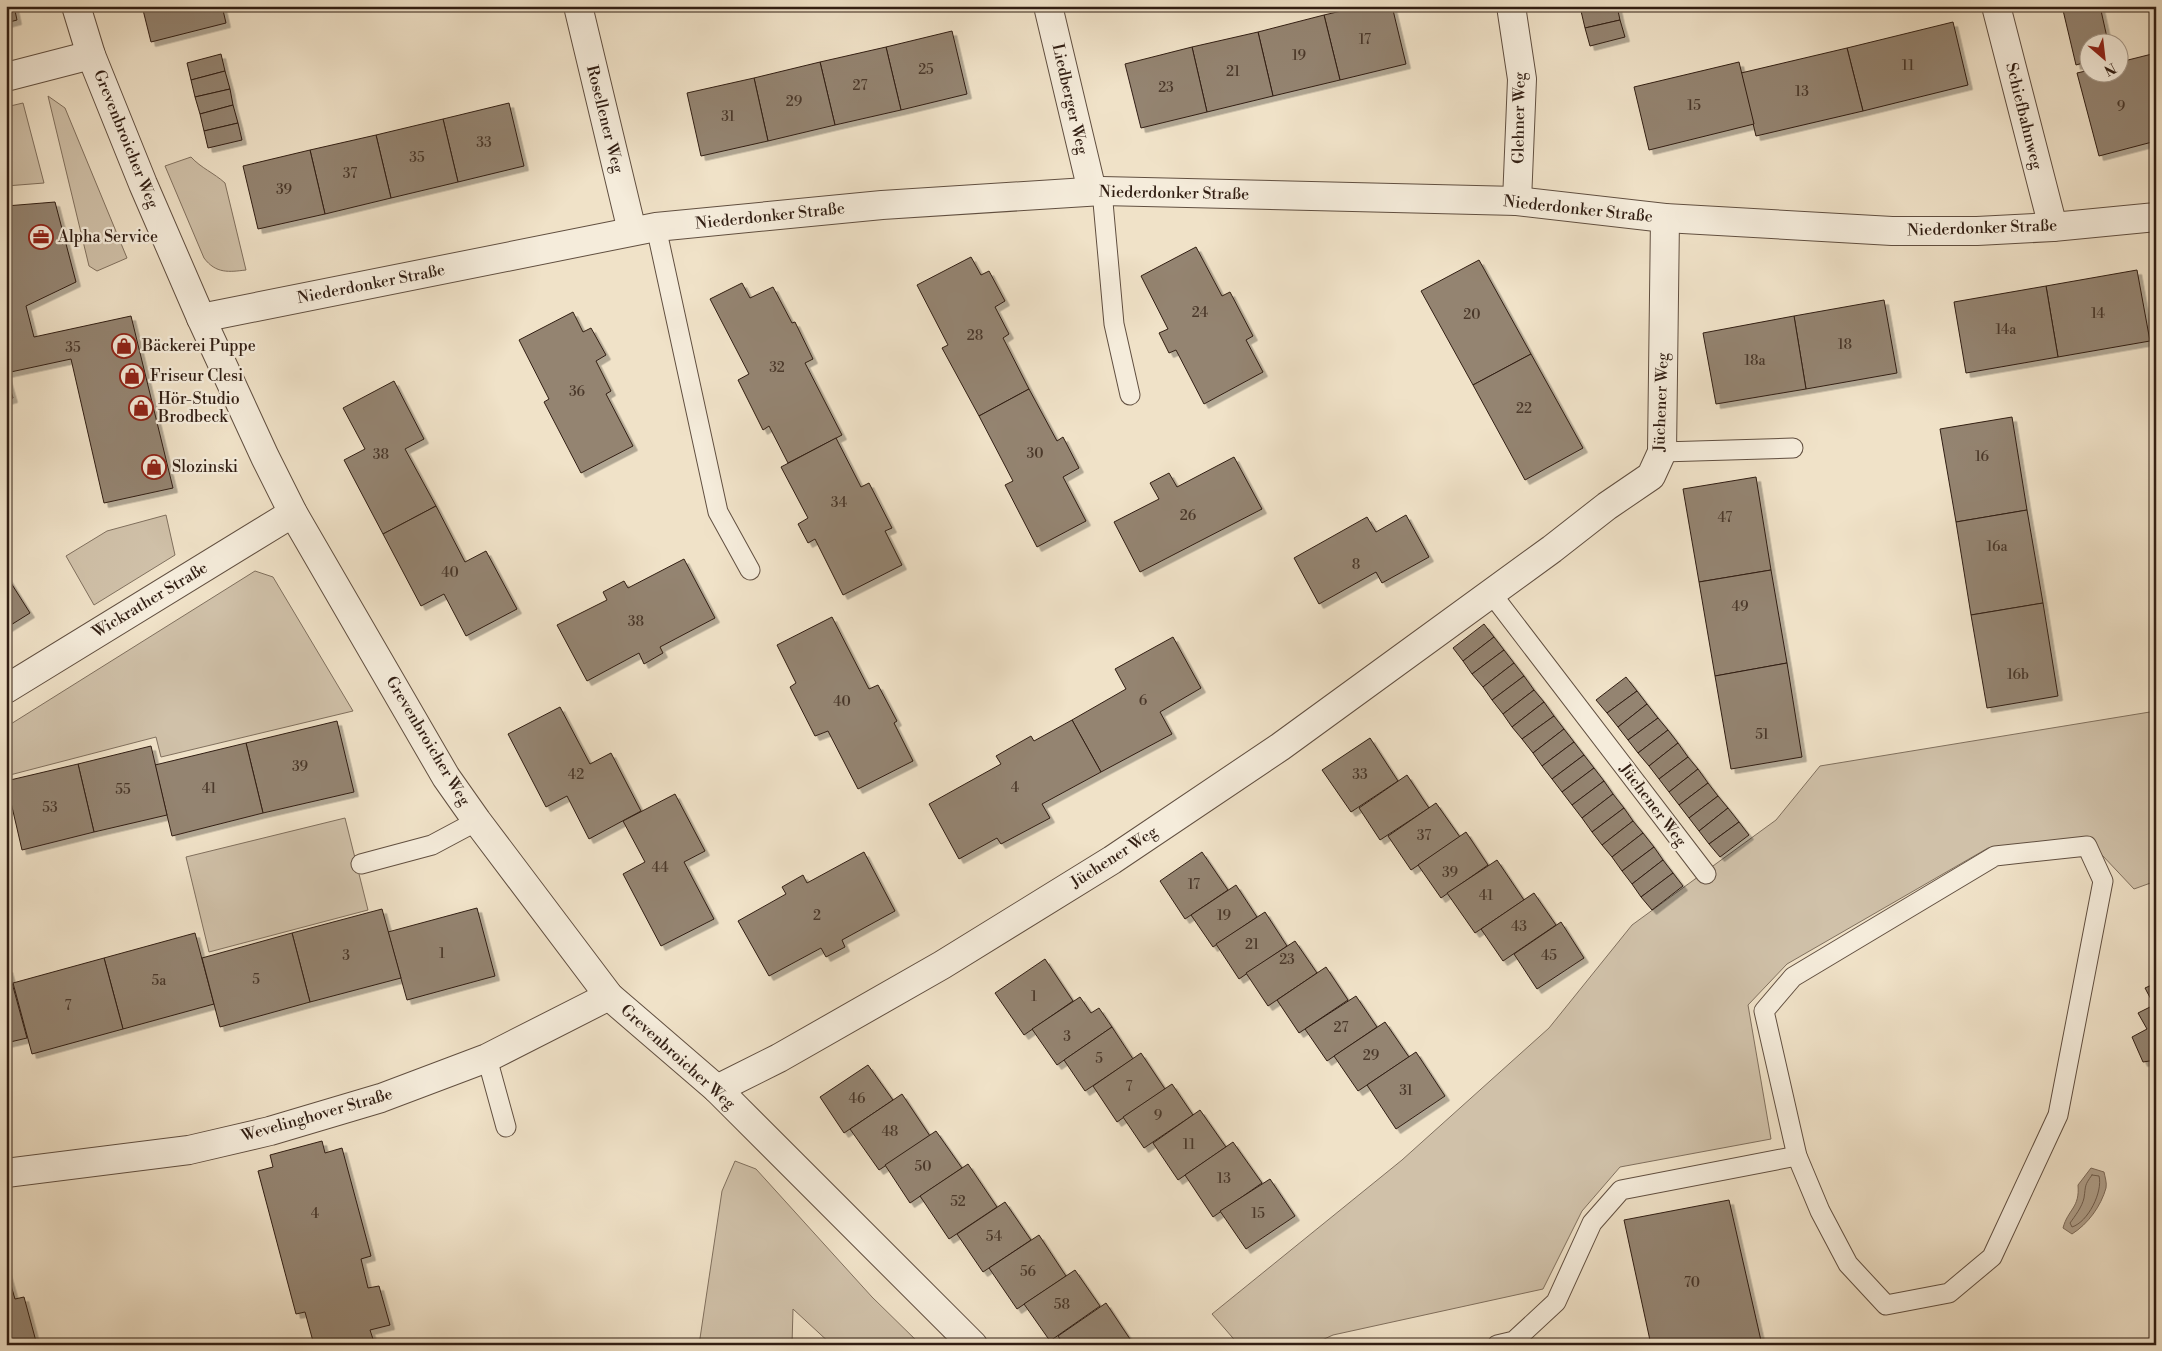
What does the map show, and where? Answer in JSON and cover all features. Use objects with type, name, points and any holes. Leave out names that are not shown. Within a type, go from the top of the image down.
[{"type":"street","name":"Grevenbroicher Weg","points":[[76,6],[91,55],[143,184],[264,458],[293,513],[446,777],[477,822],[609,996],[717,1089],[973,1345]]},
{"type":"street","name":"Rosellener Weg","points":[[578,6],[644,229]]},
{"type":"street","name":"Liedberger Weg","points":[[1048,6],[1097,191]]},
{"type":"street","name":"Glehner Weg","points":[[1510,6],[1522,79],[1517,201]]},
{"type":"street","name":"Schiefbahnweg","points":[[1996,6],[2053,227]]},
{"type":"street","points":[[6,77],[91,55]]},
{"type":"street","name":"Niederdonker Straße","points":[[201,318],[644,229],[882,205],[1097,191],[1517,201],[1665,218],[1892,232],[1977,231],[2053,227],[2156,217]]},
{"type":"street","name":"Jüchener Weg","points":[[717,1089],[779,1058],[942,965],[1112,860],[1280,747],[1552,549],[1607,506],[1651,476],[1662,452],[1665,218]]},
{"type":"street","name":"Wickrather Straße","points":[[6,689],[293,513]]},
{"type":"street","name":"Wevelinghover Straße","points":[[6,1173],[189,1150],[270,1131],[381,1098],[487,1058],[609,996]]},
{"type":"lane","points":[[1097,191],[1114,324],[1130,395]]},
{"type":"lane","points":[[644,229],[718,512],[750,570]]},
{"type":"lane","points":[[1662,452],[1793,448]]},
{"type":"lane","name":"Jüchener Weg","points":[[1491,593],[1706,874]]},
{"type":"lane","points":[[361,864],[432,844],[477,822]]},
{"type":"lane","points":[[2087,846],[2103,881],[2058,1115],[1992,1258],[1949,1293],[1886,1305],[1848,1264],[1820,1211],[1797,1156],[1764,1011],[1793,977],[1995,856],[2087,846]]},
{"type":"lane","points":[[487,1058],[506,1128]]},
{"type":"lane","points":[[1498,1345],[1514,1341],[1556,1302],[1592,1223],[1621,1190],[1797,1156]]},
{"type":"shaded area","points":[[48,96],[65,108],[127,258],[97,271],[89,266]]},
{"type":"shaded area","points":[[23,103],[44,183],[6,186],[6,107]]},
{"type":"shaded area","points":[[191,157],[225,183],[246,270],[223,271],[213,267],[204,258],[165,166]]},
{"type":"shaded area","points":[[166,515],[175,555],[94,605],[66,556],[107,531]]},
{"type":"shaded area","points":[[255,571],[273,577],[353,711],[161,757],[156,737],[6,776],[6,727]]},
{"type":"shaded area","points":[[2156,711],[2156,881],[2134,889],[2086,838],[1988,848],[1787,964],[1748,1005],[1771,1139],[1620,1167],[1582,1211],[1543,1289],[1333,1335],[1311,1345],[1239,1345],[1212,1314],[1402,1160],[1549,1028],[1632,925],[1776,820],[1820,766]]},
{"type":"shaded area","points":[[345,818],[368,910],[209,952],[186,857]]},
{"type":"shaded area","points":[[735,1161],[756,1169],[872,1297],[921,1345],[832,1345],[793,1309],[792,1345],[699,1345],[722,1191]]},
{"type":"water","points":[[2091,1168],[2104,1172],[2106,1188],[2093,1214],[2072,1234],[2063,1228],[2077,1199],[2078,1185]]},
{"type":"building","points":[[6,6],[14,6],[17,20],[6,23]]},
{"type":"building","points":[[142,6],[222,6],[226,23],[151,42]]},
{"type":"building","points":[[1363,6],[1392,6],[1406,64],[1340,80],[1324,15]]},
{"type":"building","points":[[1580,6],[1600,6],[1581,11]]},
{"type":"building","points":[[1600,6],[1617,6],[1620,20],[1585,28],[1581,11]]},
{"type":"building","points":[[2062,6],[2100,6],[2106,32],[2080,32],[2080,64],[2076,65]]},
{"type":"building","points":[[1324,15],[1340,80],[1273,96],[1258,32]]},
{"type":"building","points":[[1620,20],[1625,37],[1590,46],[1585,28]]},
{"type":"building","points":[[1953,22],[1968,85],[1863,111],[1847,48]]},
{"type":"building","points":[[952,31],[967,94],[901,110],[886,47]]},
{"type":"building","points":[[1258,32],[1273,96],[1207,112],[1192,47]]},
{"type":"building","points":[[886,47],[901,110],[835,125],[820,62]]},
{"type":"building","points":[[1192,47],[1207,112],[1141,128],[1125,64]]},
{"type":"building","points":[[1847,48],[1863,111],[1756,136],[1741,73]]},
{"type":"building","points":[[2156,53],[2156,141],[2099,156],[2077,73],[2080,72],[2080,82],[2130,82],[2130,60]]},
{"type":"building","points":[[221,54],[225,71],[191,80],[187,63]]},
{"type":"building","points":[[820,62],[835,125],[768,141],[754,78]]},
{"type":"building","points":[[1739,62],[1754,124],[1649,150],[1634,87]]},
{"type":"building","points":[[225,71],[230,89],[195,97],[191,80]]},
{"type":"building","points":[[754,78],[768,141],[701,156],[687,93]]},
{"type":"building","points":[[230,89],[233,105],[200,114],[195,97]]},
{"type":"building","points":[[509,103],[524,166],[458,182],[443,119]]},
{"type":"building","points":[[233,105],[238,123],[204,131],[200,114]]},
{"type":"building","points":[[443,119],[458,182],[391,198],[376,135]]},
{"type":"building","points":[[238,123],[242,140],[208,148],[204,131]]},
{"type":"building","points":[[376,135],[391,198],[325,214],[310,150]]},
{"type":"building","points":[[310,150],[325,214],[258,229],[243,166]]},
{"type":"building","points":[[55,202],[76,282],[26,306],[34,337],[131,316],[173,488],[104,503],[71,359],[6,373],[6,206]]},
{"type":"building","points":[[1196,247],[1222,296],[1230,292],[1253,336],[1246,340],[1263,372],[1204,404],[1176,350],[1169,353],[1159,333],[1168,329],[1141,276]]},
{"type":"building","points":[[971,257],[981,275],[989,271],[1005,301],[995,307],[1009,334],[1003,338],[1029,389],[979,416],[942,348],[948,345],[917,285]]},
{"type":"building","points":[[1479,260],[1531,354],[1473,385],[1421,291]]},
{"type":"building","points":[[2137,270],[2150,341],[2058,357],[2046,286]]},
{"type":"building","points":[[742,283],[750,298],[773,287],[792,323],[795,322],[813,359],[805,363],[842,435],[788,463],[769,426],[763,430],[738,380],[749,374],[710,299]]},
{"type":"building","points":[[2046,286],[2058,357],[1966,373],[1954,302]]},
{"type":"building","points":[[1884,300],[1897,373],[1806,389],[1794,316]]},
{"type":"building","points":[[573,312],[583,332],[591,328],[606,355],[596,361],[611,391],[606,394],[633,446],[581,473],[544,402],[549,399],[519,340]]},
{"type":"building","points":[[1794,316],[1806,389],[1716,404],[1703,333]]},
{"type":"building","points":[[1531,354],[1583,448],[1525,480],[1473,385]]},
{"type":"building","points":[[6,374],[13,398],[6,400]]},
{"type":"building","points":[[394,381],[424,439],[405,449],[436,506],[383,534],[344,460],[365,449],[343,408]]},
{"type":"building","points":[[1029,389],[1057,441],[1063,437],[1079,468],[1063,477],[1086,521],[1037,547],[1005,485],[1013,481],[979,416]]},
{"type":"building","points":[[2012,417],[2027,510],[1956,522],[1940,429]]},
{"type":"building","points":[[836,438],[861,487],[869,483],[892,528],[885,531],[902,565],[843,595],[815,539],[808,543],[798,524],[808,518],[781,467]]},
{"type":"building","points":[[1234,457],[1262,509],[1140,572],[1114,522],[1159,499],[1150,483],[1169,473],[1177,487]]},
{"type":"building","points":[[1756,477],[1771,570],[1699,582],[1683,489]]},
{"type":"building","points":[[436,506],[465,562],[486,551],[517,609],[466,636],[444,594],[421,606],[383,534]]},
{"type":"building","points":[[2027,510],[2043,603],[1971,615],[1956,522]]},
{"type":"building","points":[[1406,515],[1429,557],[1382,583],[1376,572],[1319,604],[1294,558],[1367,517],[1376,532]]},
{"type":"building","points":[[684,559],[715,618],[660,647],[663,653],[644,664],[639,653],[587,681],[557,625],[607,600],[603,592],[624,581],[628,588]]},
{"type":"building","points":[[1771,570],[1787,663],[1715,676],[1699,582]]},
{"type":"building","points":[[6,575],[30,613],[6,628]]},
{"type":"building","points":[[2043,603],[2058,696],[1987,708],[1971,615]]},
{"type":"building","points":[[832,617],[869,689],[878,685],[897,721],[894,723],[913,761],[858,789],[828,731],[815,736],[790,687],[796,683],[777,645]]},
{"type":"building","points":[[1484,624],[1494,637],[1463,661],[1453,648]]},
{"type":"building","points":[[1173,637],[1201,688],[1160,712],[1172,734],[1101,772],[1072,720],[1126,689],[1115,669]]},
{"type":"building","points":[[1494,637],[1504,650],[1472,674],[1463,661]]},
{"type":"building","points":[[1504,650],[1514,663],[1483,687],[1472,674]]},
{"type":"building","points":[[1514,663],[1524,676],[1492,700],[1483,687]]},
{"type":"building","points":[[1787,663],[1802,757],[1731,769],[1715,676]]},
{"type":"building","points":[[1524,676],[1534,690],[1503,714],[1492,700]]},
{"type":"building","points":[[1626,677],[1637,691],[1607,713],[1596,700]]},
{"type":"building","points":[[1534,690],[1544,702],[1512,727],[1503,714]]},
{"type":"building","points":[[1637,691],[1647,704],[1618,727],[1607,713]]},
{"type":"building","points":[[1544,702],[1554,716],[1522,739],[1512,727]]},
{"type":"building","points":[[1647,704],[1658,718],[1628,740],[1618,727]]},
{"type":"building","points":[[560,707],[590,764],[611,753],[641,811],[589,839],[567,796],[546,807],[508,734]]},
{"type":"building","points":[[1554,716],[1564,729],[1533,753],[1522,739]]},
{"type":"building","points":[[1658,718],[1668,730],[1638,753],[1628,740]]},
{"type":"building","points":[[1072,720],[1101,772],[1042,804],[1050,818],[1001,844],[997,838],[959,859],[929,804],[1001,764],[996,756],[1031,736],[1034,741]]},
{"type":"building","points":[[337,721],[354,792],[263,813],[246,743]]},
{"type":"building","points":[[1564,729],[1574,742],[1542,766],[1533,753]]},
{"type":"building","points":[[1668,730],[1678,743],[1649,766],[1638,753]]},
{"type":"building","points":[[1370,738],[1398,781],[1351,812],[1322,770]]},
{"type":"building","points":[[1574,742],[1584,755],[1552,779],[1542,766]]},
{"type":"building","points":[[246,743],[263,813],[172,836],[155,765]]},
{"type":"building","points":[[1678,743],[1688,757],[1659,779],[1649,766]]},
{"type":"building","points":[[151,746],[167,815],[94,832],[78,764]]},
{"type":"building","points":[[1584,755],[1594,768],[1562,792],[1552,779]]},
{"type":"building","points":[[1688,757],[1698,769],[1669,792],[1659,779]]},
{"type":"building","points":[[78,764],[94,832],[22,850],[6,781]]},
{"type":"building","points":[[1594,768],[1604,781],[1572,805],[1562,792]]},
{"type":"building","points":[[1698,769],[1708,783],[1679,805],[1669,792]]},
{"type":"building","points":[[1407,775],[1429,808],[1380,840],[1359,808]]},
{"type":"building","points":[[1604,781],[1613,794],[1582,818],[1572,805]]},
{"type":"building","points":[[1708,783],[1718,796],[1689,818],[1679,805]]},
{"type":"building","points":[[675,794],[705,851],[684,862],[714,919],[661,946],[623,874],[645,862],[623,821]]},
{"type":"building","points":[[1613,794],[1624,808],[1592,832],[1582,818]]},
{"type":"building","points":[[1718,796],[1728,808],[1699,831],[1689,818]]},
{"type":"building","points":[[1436,803],[1460,837],[1411,870],[1388,836]]},
{"type":"building","points":[[1624,808],[1633,821],[1602,845],[1592,832]]},
{"type":"building","points":[[1728,808],[1739,822],[1709,844],[1699,831]]},
{"type":"building","points":[[1633,821],[1643,833],[1612,857],[1602,845]]},
{"type":"building","points":[[1739,822],[1749,835],[1720,857],[1709,844]]},
{"type":"building","points":[[1466,832],[1488,865],[1441,898],[1418,865]]},
{"type":"building","points":[[1643,833],[1654,847],[1622,871],[1612,857]]},
{"type":"building","points":[[1654,847],[1663,860],[1632,884],[1622,871]]},
{"type":"building","points":[[864,852],[895,911],[842,940],[845,947],[826,957],[821,948],[769,976],[738,921],[786,894],[782,887],[803,875],[807,883]]},
{"type":"building","points":[[1202,852],[1228,890],[1185,919],[1160,881]]},
{"type":"building","points":[[1497,860],[1524,900],[1475,933],[1447,893]]},
{"type":"building","points":[[1663,860],[1673,873],[1641,897],[1632,884]]},
{"type":"building","points":[[1673,873],[1683,886],[1652,910],[1641,897]]},
{"type":"building","points":[[1236,885],[1257,917],[1213,947],[1191,915]]},
{"type":"building","points":[[1534,893],[1556,925],[1503,961],[1481,929]]},
{"type":"building","points":[[477,908],[495,976],[407,1000],[388,932]]},
{"type":"building","points":[[382,909],[401,978],[310,1002],[292,933]]},
{"type":"building","points":[[1265,912],[1287,946],[1239,979],[1216,944]]},
{"type":"building","points":[[1561,922],[1584,958],[1537,989],[1514,954]]},
{"type":"building","points":[[195,933],[214,1004],[123,1029],[104,958]]},
{"type":"building","points":[[292,933],[310,1002],[220,1027],[202,958]]},
{"type":"building","points":[[1295,941],[1317,973],[1268,1006],[1246,973]]},
{"type":"building","points":[[104,958],[123,1029],[32,1054],[13,983]]},
{"type":"building","points":[[1045,959],[1073,1001],[1024,1035],[995,993]]},
{"type":"building","points":[[1326,967],[1348,1000],[1299,1033],[1277,1000]]},
{"type":"building","points":[[6,968],[8,968],[27,1038],[6,1043]]},
{"type":"building","points":[[2156,983],[2156,1060],[2143,1062],[2132,1037],[2147,1029],[2138,1013],[2154,1005],[2145,988]]},
{"type":"building","points":[[1356,996],[1377,1027],[1327,1061],[1305,1029]]},
{"type":"building","points":[[1080,997],[1091,1013],[1099,1008],[1112,1027],[1057,1065],[1032,1029]]},
{"type":"building","points":[[1385,1022],[1409,1057],[1358,1091],[1334,1056]]},
{"type":"building","points":[[1112,1027],[1133,1059],[1085,1091],[1064,1060]]},
{"type":"building","points":[[1416,1052],[1445,1096],[1396,1129],[1367,1085]]},
{"type":"building","points":[[1141,1053],[1165,1089],[1117,1122],[1093,1086]]},
{"type":"building","points":[[868,1065],[893,1100],[844,1133],[820,1097]]},
{"type":"building","points":[[1172,1084],[1193,1115],[1144,1148],[1123,1117]]},
{"type":"building","points":[[902,1094],[930,1136],[879,1170],[850,1129]]},
{"type":"building","points":[[1200,1110],[1226,1147],[1178,1180],[1153,1143]]},
{"type":"building","points":[[936,1131],[962,1168],[910,1203],[885,1165]]},
{"type":"building","points":[[322,1141],[325,1153],[342,1148],[371,1256],[361,1259],[368,1288],[379,1286],[390,1325],[370,1330],[375,1345],[314,1345],[305,1312],[296,1314],[258,1171],[273,1167],[270,1155]]},
{"type":"building","points":[[1233,1142],[1262,1183],[1213,1217],[1185,1175]]},
{"type":"building","points":[[968,1164],[997,1207],[949,1239],[920,1196]]},
{"type":"building","points":[[1270,1179],[1295,1216],[1246,1249],[1220,1211]]},
{"type":"building","points":[[1729,1200],[1762,1345],[1651,1345],[1624,1220]]},
{"type":"building","points":[[1005,1202],[1031,1240],[983,1272],[957,1234]]},
{"type":"building","points":[[1039,1235],[1066,1276],[1017,1309],[989,1268]]},
{"type":"building","points":[[6,1268],[15,1299],[24,1297],[37,1345],[6,1345]]},
{"type":"building","points":[[1075,1270],[1100,1306],[1050,1341],[1024,1304]]},
{"type":"building","points":[[1106,1303],[1134,1345],[1064,1345],[1058,1336]]},
{"type":"place","name":"Alpha Service","points":[[41,237]]},
{"type":"place","name":"Bäckerei Puppe","points":[[124,346]]},
{"type":"place","name":"Friseur Clesi","points":[[132,376]]},
{"type":"place","name":"Hör-Studio Brodbeck","points":[[141,408]]},
{"type":"place","name":"Slozinski","points":[[154,467]]}]
